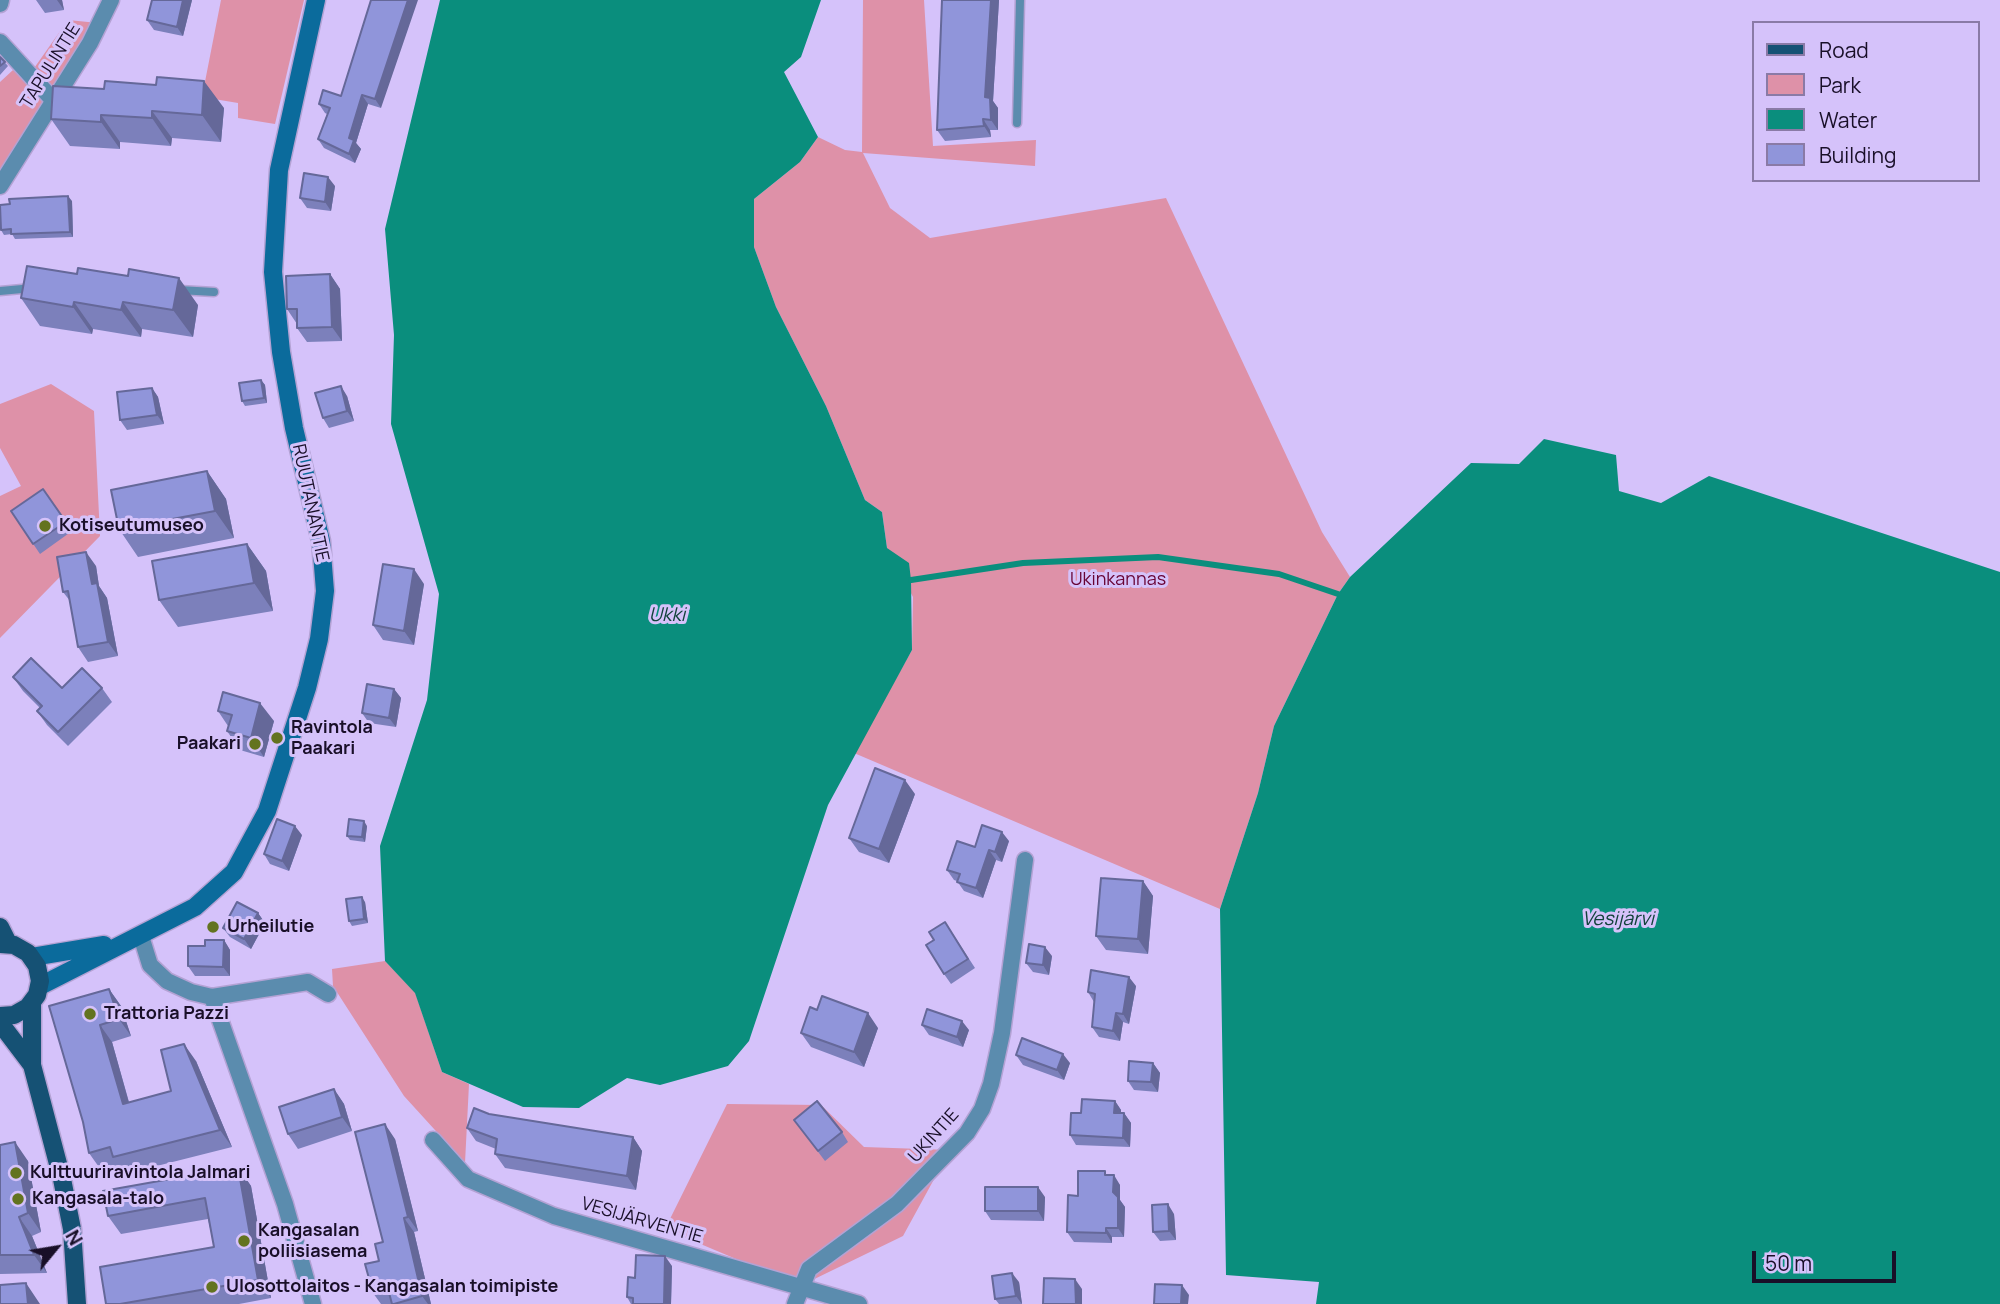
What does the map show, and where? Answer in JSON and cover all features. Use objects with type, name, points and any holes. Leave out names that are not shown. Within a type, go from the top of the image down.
[{"type":"main road","name":"RUUTANANTIE","points":[[40,986],[195,908],[234,872],[271,800],[295,729],[319,639],[325,591],[321,541],[294,428],[281,352],[273,272],[279,170],[316,0]]},
{"type":"main road","points":[[0,927],[4,944],[19,947],[32,957],[39,971],[40,986],[32,1003],[32,1065],[62,1178],[72,1229],[77,1304]]},
{"type":"main road","points":[[32,957],[48,957],[136,938]]},
{"type":"main road","points":[[0,1016],[19,1013],[32,1003]]},
{"type":"main road","points":[[0,1023],[32,1065]]},
{"type":"street","name":"TAPULINTIE","points":[[0,186],[90,43],[111,0]]},
{"type":"street","points":[[0,42],[53,100]]},
{"type":"street","name":"UKINTIE","points":[[795,1304],[800,1286],[816,1263],[897,1204],[967,1133],[982,1109],[991,1084],[1002,1033],[1025,860]]},
{"type":"street","points":[[136,938],[150,965],[167,981],[191,992],[212,997],[309,982],[328,994]]},
{"type":"street","points":[[212,997],[285,1204],[313,1304]]},
{"type":"street","name":"VESIJÄRVENTIE","points":[[433,1140],[468,1179],[554,1216],[859,1304]]},
{"type":"lane","points":[[1017,123],[1020,0]]},
{"type":"lane","points":[[0,291],[39,287]]},
{"type":"lane","points":[[173,290],[214,292]]},
{"type":"green space","points":[[221,0],[304,0],[275,124],[238,118],[238,103],[202,97]]},
{"type":"green space","name":"Ukinkannas","points":[[863,0],[924,0],[933,146],[1036,140],[1035,166],[863,153],[890,208],[930,238],[1166,198],[1322,532],[1350,577],[1338,594],[1274,726],[1258,793],[1220,909],[854,753],[912,650],[913,597],[887,548],[882,512],[865,500],[826,406],[776,307],[754,247],[754,199],[800,162],[818,137],[845,150],[862,152]]},
{"type":"green space","points":[[68,20],[98,23],[0,179],[0,82],[13,70],[25,81]]},
{"type":"green space","points":[[51,384],[94,411],[100,536],[0,638],[0,496],[21,486],[0,448],[0,404]]},
{"type":"green space","points":[[385,961],[415,992],[442,1072],[469,1084],[465,1163],[404,1096],[333,986],[332,969]]},
{"type":"green space","points":[[727,1104],[821,1105],[864,1147],[950,1150],[903,1236],[800,1286],[665,1229]]},
{"type":"water","name":"Ukki","points":[[440,0],[821,0],[801,57],[784,72],[818,137],[800,162],[754,199],[754,247],[776,307],[826,406],[865,500],[882,512],[887,548],[909,563],[912,650],[828,805],[749,1041],[728,1066],[660,1085],[627,1078],[579,1108],[523,1107],[442,1072],[415,993],[385,961],[380,846],[427,700],[439,594],[391,424],[394,335],[385,229]]},
{"type":"water","name":"Vesijärvi","points":[[1544,439],[1616,455],[1619,491],[1661,503],[1709,476],[2000,572],[2000,1304],[1316,1304],[1319,1282],[1226,1275],[1220,909],[1258,793],[1274,726],[1338,594],[1350,577],[1471,463],[1519,464]]},
{"type":"building","points":[[152,0],[183,0],[177,27],[147,20]]},
{"type":"building","points":[[371,0],[408,0],[375,99],[362,95],[349,138],[354,140],[349,154],[318,139],[330,108],[319,104],[323,90],[341,96]]},
{"type":"building","points":[[942,0],[991,0],[985,97],[990,98],[991,120],[983,119],[984,126],[937,130]]},
{"type":"building","points":[[157,77],[204,81],[202,115],[152,111],[152,118],[101,115],[101,122],[51,119],[53,86],[104,89],[105,81],[156,85]]},
{"type":"building","points":[[304,173],[328,177],[325,202],[300,198]]},
{"type":"building","points":[[68,196],[70,232],[11,234],[11,229],[1,230],[0,205],[10,204],[9,199]]},
{"type":"building","points":[[27,266],[77,274],[78,268],[128,276],[129,269],[179,278],[173,310],[123,302],[121,310],[74,302],[73,307],[21,298]]},
{"type":"building","points":[[330,274],[332,327],[297,328],[297,309],[287,309],[286,276]]},
{"type":"building","points":[[261,380],[264,398],[242,401],[239,383]]},
{"type":"building","points":[[341,386],[347,411],[323,418],[315,393]]},
{"type":"building","points":[[152,388],[157,415],[120,420],[117,392]]},
{"type":"building","points":[[207,471],[215,511],[119,529],[111,490]]},
{"type":"building","name":"Kotiseutumuseo","points":[[43,489],[66,522],[33,544],[11,511]]},
{"type":"building","points":[[247,544],[254,583],[159,600],[152,561]]},
{"type":"building","points":[[86,552],[92,584],[97,583],[108,642],[78,647],[68,591],[63,592],[57,557]]},
{"type":"building","points":[[383,564],[414,569],[404,631],[373,625]]},
{"type":"building","points":[[31,658],[62,688],[82,668],[102,688],[58,732],[37,711],[42,706],[13,677]]},
{"type":"building","points":[[367,684],[394,689],[389,718],[362,713]]},
{"type":"building","points":[[223,692],[260,703],[251,738],[227,731],[232,715],[218,711]]},
{"type":"building","points":[[875,768],[905,780],[879,849],[849,838]]},
{"type":"building","points":[[277,819],[295,826],[282,861],[264,854]]},
{"type":"building","points":[[349,819],[364,821],[362,837],[347,836]]},
{"type":"building","points":[[982,825],[1002,832],[995,852],[989,850],[976,888],[957,882],[960,874],[947,870],[957,841],[975,847]]},
{"type":"building","points":[[1101,878],[1143,881],[1138,939],[1096,936]]},
{"type":"building","points":[[362,897],[364,919],[349,921],[346,899]]},
{"type":"building","points":[[237,902],[258,913],[244,939],[223,928]]},
{"type":"building","points":[[945,922],[968,959],[944,974],[926,945],[934,940],[929,932]]},
{"type":"building","points":[[205,940],[224,940],[223,967],[188,966],[188,946],[205,946]]},
{"type":"building","points":[[1029,944],[1045,947],[1043,965],[1026,963]]},
{"type":"building","points":[[1091,970],[1129,977],[1123,1014],[1116,1013],[1113,1031],[1092,1027],[1095,994],[1088,992]]},
{"type":"building","points":[[109,989],[119,1019],[100,1025],[123,1104],[171,1091],[161,1050],[184,1044],[220,1130],[113,1157],[110,1147],[89,1153],[83,1122],[49,1006]]},
{"type":"building","points":[[822,996],[868,1013],[854,1052],[801,1033],[810,1007],[817,1010]]},
{"type":"building","points":[[927,1009],[962,1021],[957,1037],[922,1025]]},
{"type":"building","points":[[1022,1038],[1063,1054],[1057,1070],[1016,1055]]},
{"type":"building","points":[[1129,1061],[1153,1063],[1151,1082],[1128,1081]]},
{"type":"building","points":[[334,1089],[342,1117],[288,1134],[279,1107]]},
{"type":"building","points":[[1082,1099],[1115,1101],[1114,1113],[1124,1113],[1123,1138],[1070,1135],[1071,1113],[1081,1113]]},
{"type":"building","points":[[817,1101],[842,1132],[818,1151],[794,1120]]},
{"type":"building","points":[[474,1108],[489,1114],[633,1137],[627,1176],[495,1154],[497,1139],[467,1128]]},
{"type":"building","points":[[385,1124],[408,1217],[404,1218],[422,1296],[394,1304],[388,1289],[373,1293],[365,1264],[379,1261],[375,1244],[383,1242],[355,1132]]},
{"type":"building","points":[[15,1142],[28,1213],[19,1217],[34,1255],[0,1255],[0,1145]]},
{"type":"building","points":[[238,1167],[258,1280],[120,1304],[106,1304],[100,1267],[214,1247],[205,1198],[108,1216],[103,1191]]},
{"type":"building","points":[[1078,1171],[1105,1171],[1105,1175],[1114,1175],[1113,1192],[1118,1197],[1118,1228],[1106,1228],[1106,1233],[1067,1232],[1068,1195],[1078,1196]]},
{"type":"building","points":[[985,1187],[1038,1187],[1038,1211],[985,1211]]},
{"type":"building","points":[[1168,1204],[1169,1231],[1153,1232],[1152,1205]]},
{"type":"building","points":[[636,1255],[665,1256],[664,1304],[633,1304],[633,1298],[627,1297],[628,1277],[635,1278]]},
{"type":"building","points":[[1012,1273],[1016,1296],[995,1299],[992,1276]]},
{"type":"building","points":[[1044,1278],[1075,1279],[1076,1304],[1043,1304]]},
{"type":"building","points":[[26,1283],[28,1304],[0,1304],[0,1285]]},
{"type":"building","points":[[1155,1284],[1182,1285],[1181,1304],[1154,1304]]},
{"type":"waterway","points":[[911,580],[1023,563],[1158,557],[1279,574],[1338,594]]},
{"type":"place","name":"Kotiseutumuseo","points":[[45,526]]},
{"type":"place","name":"Ravintola Paakari","points":[[277,738]]},
{"type":"place","name":"Paakari","points":[[255,744]]},
{"type":"place","name":"Urheilutie","points":[[213,927]]},
{"type":"place","name":"Trattoria Pazzi","points":[[90,1014]]},
{"type":"place","name":"Kulttuuriravintola Jalmari","points":[[16,1173]]},
{"type":"place","name":"Kangasala-talo","points":[[18,1199]]},
{"type":"place","name":"Kangasalan poliisiasema","points":[[244,1241]]},
{"type":"place","name":"Ulosottolaitos - Kangasalan toimipiste","points":[[212,1287]]}]
